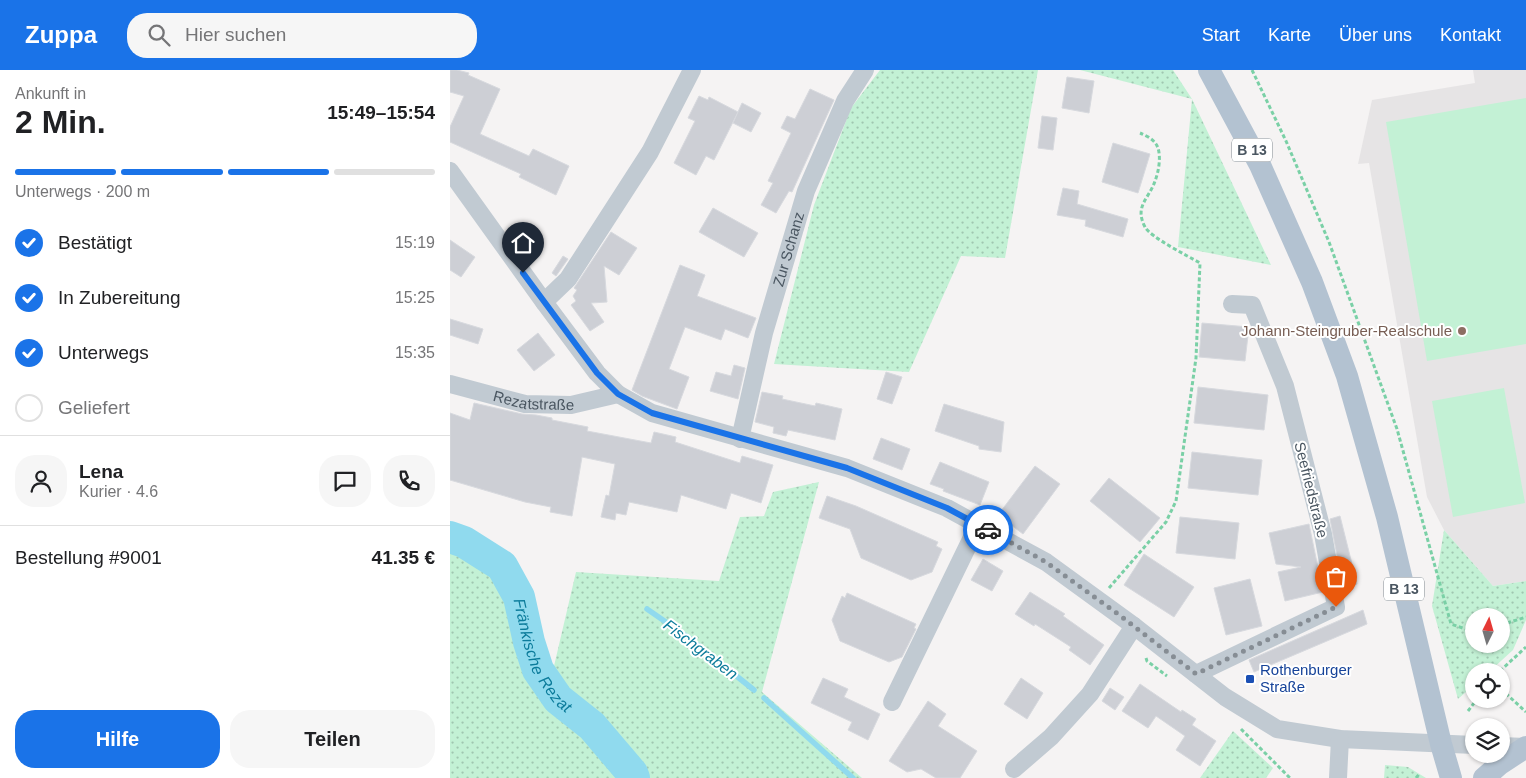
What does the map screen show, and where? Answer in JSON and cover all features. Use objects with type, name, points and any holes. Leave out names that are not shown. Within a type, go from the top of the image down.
[{"type":"main road","name":"B 13","points":[[1209,70],[1264,174],[1312,282],[1347,376],[1388,517],[1441,744],[1451,778]]},
{"type":"main road","points":[[1484,778],[1500,764],[1526,747]]},
{"type":"street","points":[[544,302],[568,279],[650,152],[692,70]]},
{"type":"street","name":"Zur Schanz","points":[[740,438],[764,333],[806,191],[846,101],[866,70]]},
{"type":"street","points":[[450,171],[597,373],[618,394],[652,413],[847,468],[947,508],[1046,562],[1099,599],[1224,696],[1277,729],[1340,739],[1465,745]]},
{"type":"street","name":"Seefriedstraße","points":[[1196,674],[1336,607],[1322,534],[1285,386],[1252,305],[1232,304]]},
{"type":"street","name":"Rezatstraße","points":[[450,384],[525,404],[571,405],[618,394]]},
{"type":"street","points":[[892,702],[978,525]]},
{"type":"street","points":[[1014,769],[1051,738],[1090,694],[1134,626]]},
{"type":"street","points":[[1338,778],[1340,739]]},
{"type":"street","points":[[1510,746],[1526,747]]},
{"type":"path","points":[[1252,70],[1286,141],[1329,242],[1397,429],[1451,624],[1465,629]]},
{"type":"path","points":[[1099,599],[1166,522],[1176,501],[1196,358],[1200,263],[1159,240],[1146,229],[1141,213],[1143,202],[1155,182],[1159,154],[1155,142],[1140,132]]},
{"type":"path","points":[[1510,622],[1526,617]]},
{"type":"path","points":[[1509,663],[1526,648]]},
{"type":"path","points":[[1510,697],[1526,712]]},
{"type":"path","points":[[1416,778],[1420,773]]},
{"type":"shaded area","name":"Johann-Steingruber-Realschule","points":[[1473,70],[1526,70],[1526,581],[1493,586],[1444,530],[1427,497],[1369,163],[1358,164],[1372,100],[1475,83]]},
{"type":"green space","points":[[880,70],[1038,70],[1005,258],[961,256],[909,372],[774,364],[814,205],[851,108]]},
{"type":"green space","points":[[1080,70],[1173,70],[1192,99]]},
{"type":"green space","points":[[1526,98],[1526,344],[1427,361],[1386,122]]},
{"type":"green space","points":[[1192,99],[1271,265],[1178,247]]},
{"type":"green space","points":[[1504,388],[1525,503],[1453,517],[1432,401]]},
{"type":"green space","points":[[819,482],[762,692],[862,778],[450,778],[450,549],[463,552],[501,581],[514,608],[521,659],[547,696],[576,572],[719,581],[740,517],[764,516],[773,492]]},
{"type":"green space","points":[[1444,530],[1493,586],[1526,581],[1526,620],[1510,653],[1510,608],[1465,608],[1465,653],[1510,653],[1499,663],[1465,663],[1465,693],[1458,699],[1432,606]]},
{"type":"green space","points":[[1233,731],[1273,768],[1266,778],[1200,778]]},
{"type":"green space","points":[[1385,765],[1408,767],[1426,778],[1384,778]]},
{"type":"building","points":[[450,70],[469,73],[468,75],[500,89],[480,134],[529,156],[533,149],[569,166],[556,195],[519,177],[521,174],[450,142],[450,127],[464,96],[450,92]]},
{"type":"building","points":[[1067,77],[1094,81],[1089,113],[1062,108]]},
{"type":"building","points":[[810,89],[834,100],[792,192],[789,191],[776,213],[761,205],[773,183],[768,181],[791,133],[781,128],[787,116],[795,119]]},
{"type":"building","points":[[699,96],[708,100],[709,97],[738,112],[714,160],[706,156],[696,175],[674,163],[695,121],[688,118]]},
{"type":"building","points":[[742,103],[761,113],[751,132],[733,123]]},
{"type":"building","points":[[1042,116],[1057,118],[1053,150],[1038,148]]},
{"type":"building","points":[[1113,143],[1150,154],[1138,193],[1102,182]]},
{"type":"building","points":[[1063,188],[1079,191],[1077,204],[1128,219],[1123,237],[1085,226],[1086,220],[1057,215]]},
{"type":"building","points":[[713,208],[758,233],[744,257],[699,232]]},
{"type":"building","points":[[611,232],[637,248],[619,275],[604,266],[607,302],[591,303],[604,322],[590,331],[571,305],[576,301],[573,296],[577,290],[574,288]]},
{"type":"building","points":[[450,240],[475,257],[461,277],[450,270]]},
{"type":"building","points":[[563,256],[568,259],[556,276],[552,273]]},
{"type":"building","points":[[680,265],[705,275],[697,296],[756,318],[748,338],[725,329],[721,340],[685,327],[669,369],[689,377],[677,409],[642,396],[632,390]]},
{"type":"building","points":[[450,319],[483,329],[478,344],[450,335]]},
{"type":"building","points":[[1202,323],[1249,327],[1245,361],[1199,357]]},
{"type":"building","points":[[538,333],[555,355],[534,371],[517,350]]},
{"type":"building","points":[[734,365],[745,368],[738,399],[710,391],[716,372],[731,376]]},
{"type":"building","points":[[886,372],[902,377],[892,404],[877,399]]},
{"type":"building","points":[[1198,387],[1268,395],[1264,430],[1194,423]]},
{"type":"building","points":[[762,392],[783,396],[782,399],[815,406],[816,403],[842,409],[835,440],[788,430],[786,436],[773,433],[774,427],[755,422]]},
{"type":"building","points":[[474,403],[522,414],[552,418],[552,420],[588,427],[587,431],[651,443],[654,432],[676,437],[675,442],[740,463],[742,456],[773,465],[761,503],[731,493],[726,509],[681,495],[677,512],[629,502],[626,515],[616,513],[615,520],[601,517],[606,495],[609,496],[615,464],[582,457],[572,516],[550,512],[551,507],[525,502],[450,480],[450,413],[470,420]]},
{"type":"building","points":[[944,404],[1004,422],[1001,452],[979,449],[979,446],[935,431]]},
{"type":"building","points":[[881,438],[910,449],[902,470],[873,459]]},
{"type":"building","points":[[1192,452],[1262,460],[1258,495],[1188,488]]},
{"type":"building","points":[[940,462],[989,482],[980,505],[930,484]]},
{"type":"building","points":[[1035,466],[1060,484],[1023,534],[998,515]]},
{"type":"building","points":[[1109,478],[1160,518],[1140,542],[1090,501]]},
{"type":"building","points":[[827,496],[856,506],[938,542],[936,546],[942,549],[932,572],[911,580],[861,558],[850,529],[819,518]]},
{"type":"building","points":[[1340,516],[1357,584],[1343,587],[1330,519]]},
{"type":"building","points":[[1180,517],[1239,523],[1235,559],[1176,553]]},
{"type":"building","points":[[1309,524],[1323,592],[1285,601],[1278,572],[1301,567],[1276,564],[1269,533]]},
{"type":"building","points":[[1144,554],[1194,587],[1174,617],[1124,585]]},
{"type":"building","points":[[983,559],[1003,571],[992,591],[971,580]]},
{"type":"building","points":[[1250,579],[1262,626],[1226,635],[1214,588]]},
{"type":"building","points":[[1030,592],[1065,614],[1063,616],[1104,645],[1090,665],[1069,650],[1071,647],[1035,624],[1034,626],[1015,614]]},
{"type":"building","points":[[847,593],[916,624],[914,628],[916,629],[902,657],[889,662],[840,641],[832,620],[842,596],[845,598]]},
{"type":"building","points":[[1363,610],[1367,624],[1254,672],[1249,660]]},
{"type":"building","points":[[823,678],[848,689],[844,697],[880,714],[868,740],[848,730],[852,722],[811,703]]},
{"type":"building","points":[[1021,678],[1043,693],[1027,719],[1004,704]]},
{"type":"building","points":[[1140,684],[1181,712],[1182,710],[1196,719],[1192,725],[1216,741],[1200,766],[1176,750],[1185,736],[1156,716],[1148,728],[1122,711]]},
{"type":"building","points":[[1110,688],[1124,697],[1115,710],[1102,701]]},
{"type":"building","points":[[928,701],[946,714],[938,726],[977,751],[960,778],[936,778],[921,769],[907,772],[889,761]]},
{"type":"waterway","name":"Fränkische Rezat","points":[[450,537],[464,542],[502,566],[519,597],[529,642],[538,670],[558,699],[592,726],[632,773],[634,778]]},
{"type":"waterway","name":"Fischgraben","points":[[647,609],[689,638],[754,690]]},
{"type":"waterway","name":"Fischgraben","points":[[764,698],[853,778]]},
{"type":"way so far","points":[[988,530],[1046,562],[1099,599],[1196,674],[1336,607]]},
{"type":"place","name":"Johann-Steingruber-Realschule","points":[[1462,331]]},
{"type":"place","name":"Rothenburger Straße","points":[[1250,679]]},
{"type":"route","points":[[523,273],[597,373],[618,394],[652,413],[847,468],[947,508],[988,530]]}]
